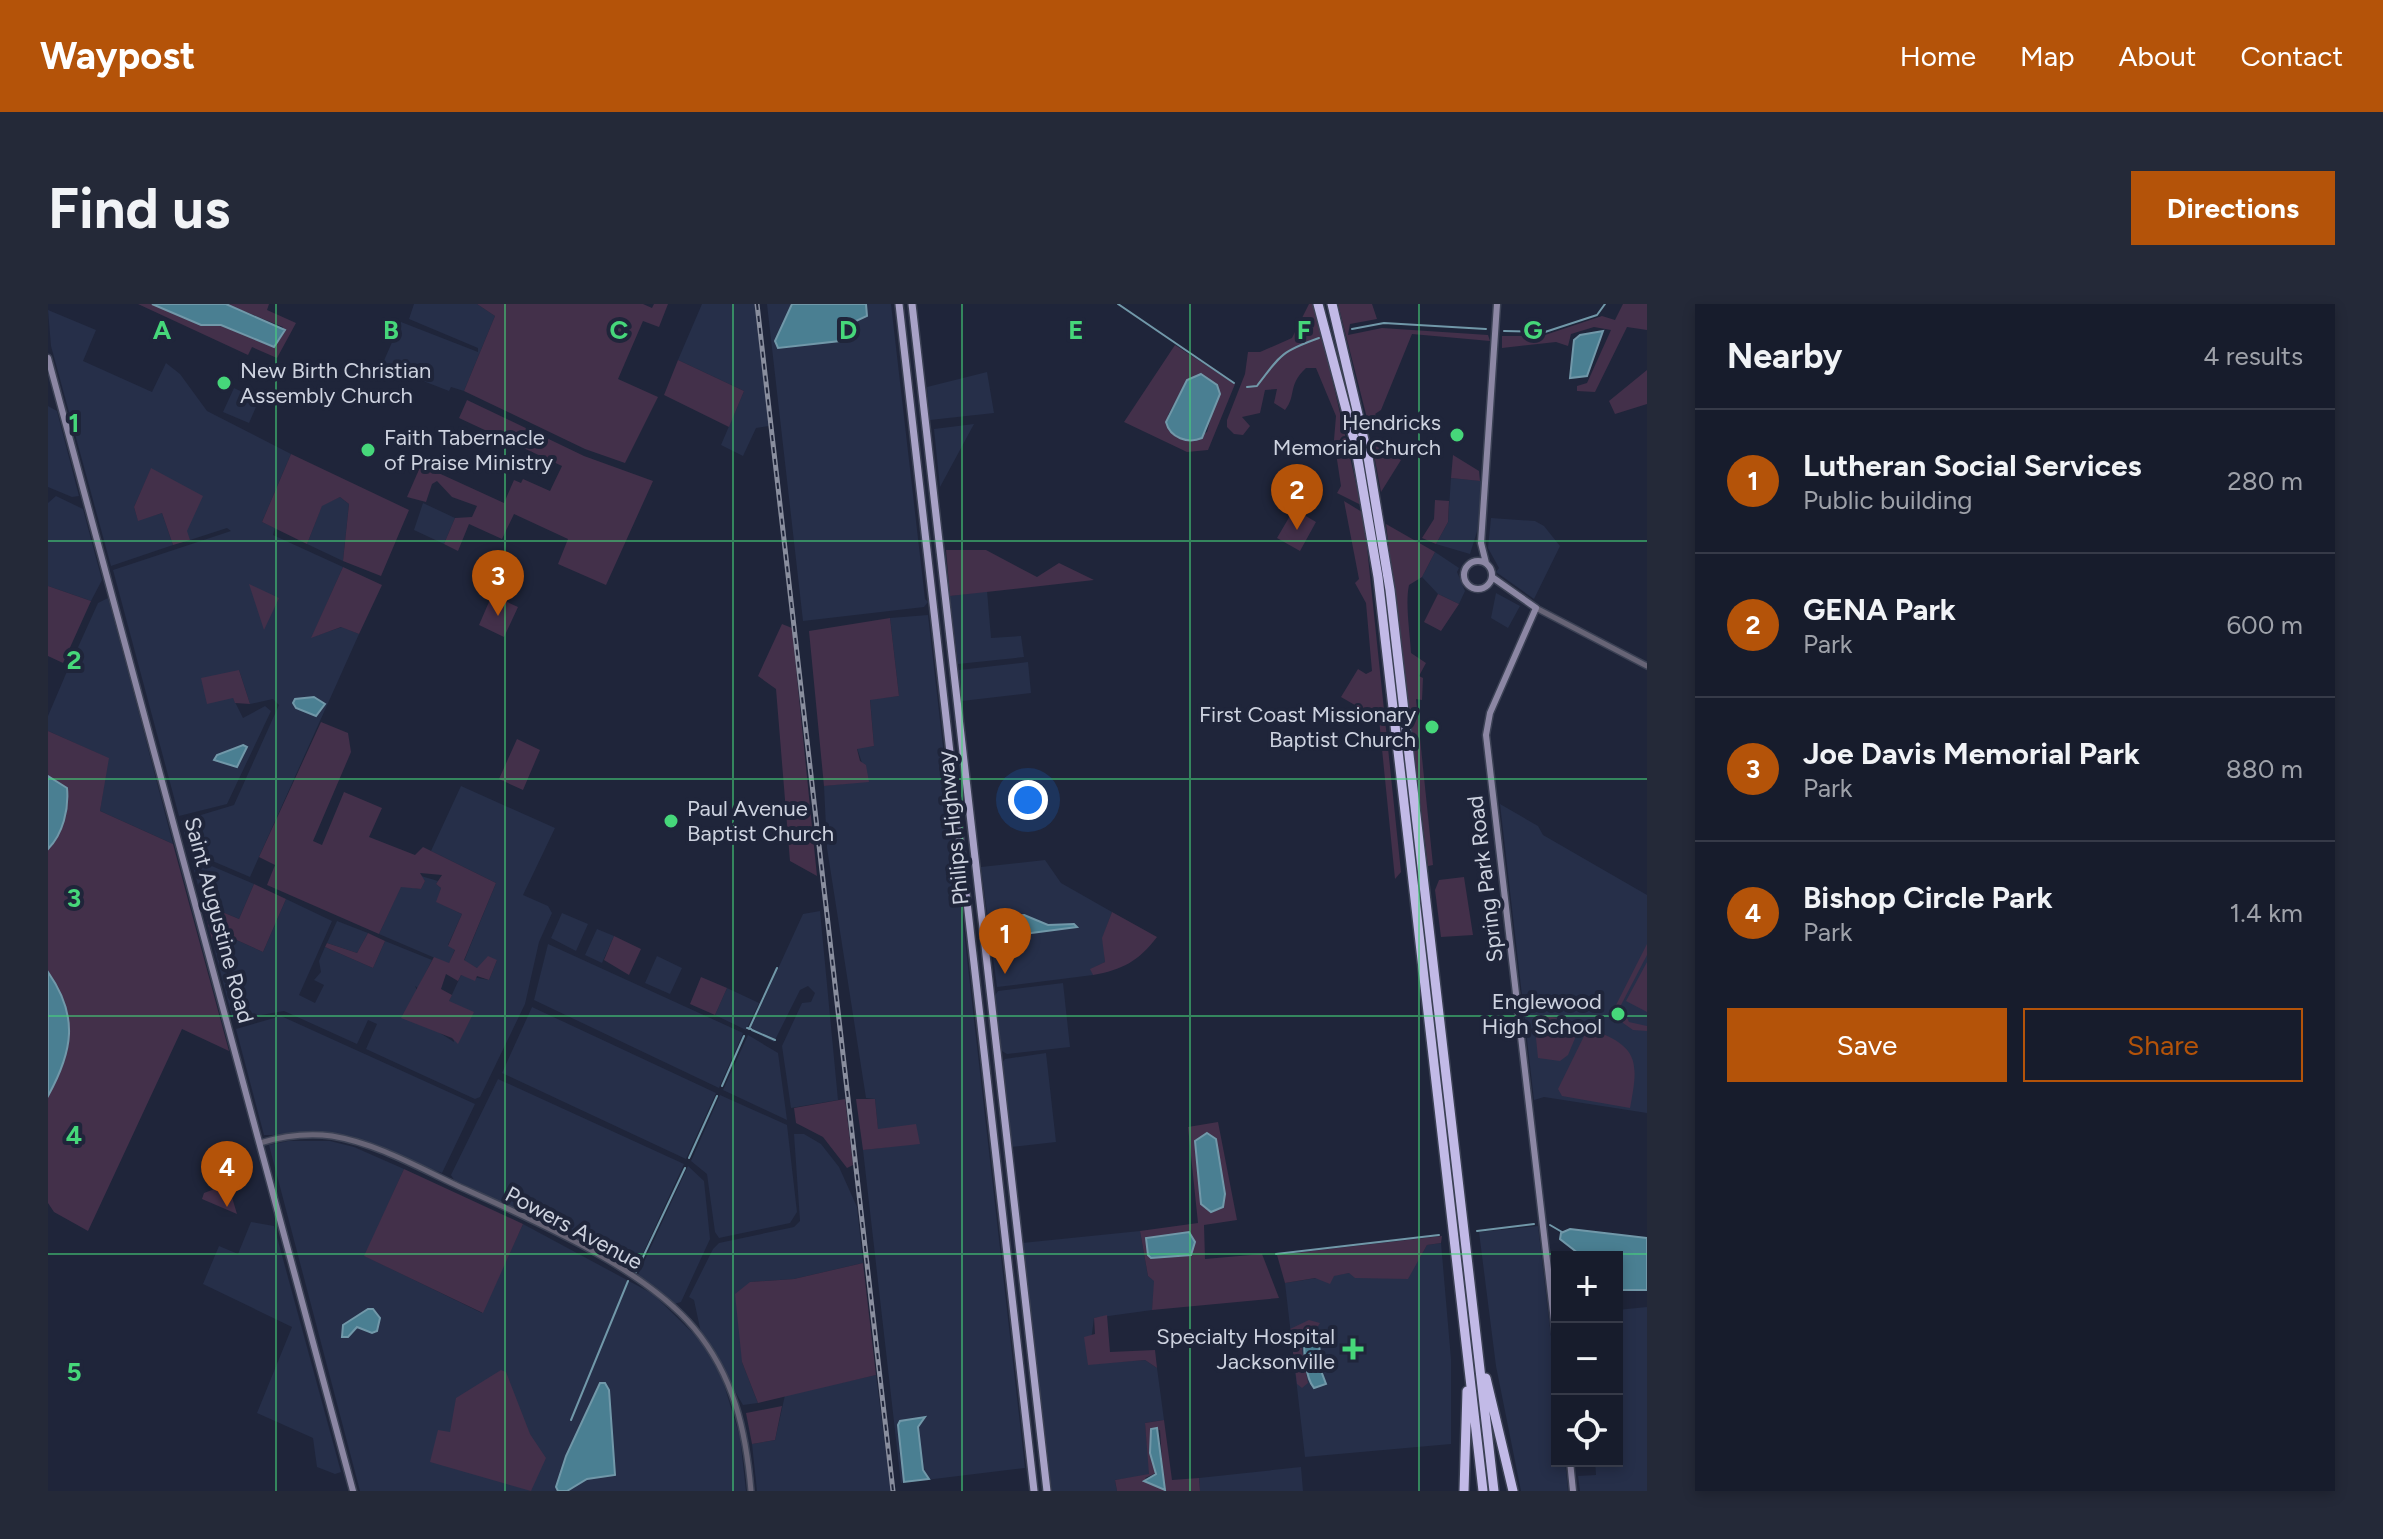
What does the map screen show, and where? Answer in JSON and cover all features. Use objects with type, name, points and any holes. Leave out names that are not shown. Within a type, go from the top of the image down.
[{"type":"highway","points":[[1318,304],[1342,387],[1371,530],[1483,1491]]},
{"type":"highway","points":[[1332,304],[1382,536],[1494,1491]]},
{"type":"highway","points":[[1477,1344],[1513,1491]]},
{"type":"highway","points":[[1464,1491],[1467,1352]]},
{"type":"main road","name":"Philips Highway","points":[[899,304],[1034,1491]]},
{"type":"main road","name":"Philips Highway","points":[[912,304],[1047,1491]]},
{"type":"main road","points":[[1476,561],[1481,543],[1497,304]]},
{"type":"main road","name":"Saint Augustine Road","points":[[48,358],[353,1491]]},
{"type":"main road","points":[[1481,543],[1492,577],[1506,590],[1536,608]]},
{"type":"main road","points":[[1486,563],[1476,561],[1466,567],[1465,580],[1475,588],[1488,585],[1506,590]]},
{"type":"main road","points":[[1488,585],[1492,577]]},
{"type":"main road","name":"Spring Park Road","points":[[1536,608],[1490,713],[1486,735],[1554,1323]]},
{"type":"main road","points":[[934,610],[943,616],[949,634]]},
{"type":"main road","points":[[938,643],[944,662],[953,668]]},
{"type":"main road","points":[[1571,1467],[1573,1491]]},
{"type":"street","points":[[1536,608],[1647,666]]},
{"type":"street","name":"Powers Avenue","points":[[260,1143],[311,1135],[370,1146],[536,1222],[652,1290],[694,1327],[728,1381],[744,1431],[751,1491]]},
{"type":"shaded area","points":[[138,304],[152,304],[201,325],[221,325],[274,347],[283,327],[226,304],[269,304],[267,310],[296,323],[277,358],[252,347],[248,355]]},
{"type":"shaded area","points":[[152,304],[226,304],[285,330],[274,347],[221,325],[201,325]]},
{"type":"shaded area","points":[[414,304],[477,304],[495,316],[464,391],[451,387],[449,391],[382,365],[401,322],[478,352],[478,348],[409,319]]},
{"type":"shaded area","points":[[477,304],[643,304],[652,308],[654,304],[668,304],[659,327],[643,321],[618,379],[658,397],[625,463],[585,449],[464,391],[495,316]]},
{"type":"shaded area","points":[[702,304],[755,304],[769,426],[756,428],[743,456],[721,445],[744,391],[678,360]]},
{"type":"shaded area","points":[[767,304],[891,304],[925,599],[928,602],[924,607],[803,621]]},
{"type":"shaded area","points":[[792,304],[866,304],[867,316],[845,326],[840,341],[778,348],[775,341]]},
{"type":"shaded area","points":[[1309,304],[1315,304],[1361,505],[1337,493],[1341,486],[1334,440],[1336,416],[1316,368],[1306,368],[1300,374],[1285,410],[1274,403],[1277,389],[1265,390],[1260,413],[1242,417],[1250,426],[1243,435],[1234,434],[1227,427],[1245,374],[1248,352],[1260,352],[1292,338]]},
{"type":"shaded area","points":[[1338,304],[1372,304],[1377,319],[1350,324],[1348,335],[1382,328],[1488,335],[1490,341],[1412,334],[1381,410],[1375,414],[1381,421],[1371,434]]},
{"type":"shaded area","points":[[1623,304],[1647,304],[1647,330],[1627,327],[1595,392],[1577,391],[1577,386],[1587,383],[1611,330],[1594,327],[1571,334],[1568,346],[1556,342],[1502,348],[1502,336],[1542,336],[1602,316],[1615,320]]},
{"type":"shaded area","points":[[48,310],[96,330],[83,361],[152,392],[166,363],[180,374],[207,411],[291,454],[262,522],[275,528],[273,535],[343,567],[312,637],[342,627],[359,634],[250,877],[189,851],[181,821],[234,805],[279,705],[273,699],[250,704],[239,670],[233,698],[243,718],[265,706],[271,711],[227,804],[179,816],[113,570],[231,531],[227,528],[190,540],[151,469],[134,507],[138,520],[162,513],[173,545],[111,566],[51,346]]},
{"type":"shaded area","points":[[1603,331],[1587,376],[1570,378],[1574,340],[1580,335]]},
{"type":"shaded area","points":[[1175,345],[1235,384],[1208,450],[1187,452],[1124,422]],"holes":[[[1201,374],[1219,389],[1207,432],[1190,441],[1185,440],[1168,415],[1187,380]]]},
{"type":"shaded area","points":[[678,360],[744,391],[729,427],[664,395]]},
{"type":"shaded area","points":[[1647,370],[1647,404],[1615,414],[1609,401]]},
{"type":"shaded area","points":[[987,372],[994,413],[930,420],[927,387]]},
{"type":"shaded area","points":[[1201,374],[1217,385],[1220,394],[1202,438],[1186,440],[1175,436],[1166,422],[1187,380]]},
{"type":"shaded area","points":[[234,388],[259,400],[249,423],[223,412]]},
{"type":"shaded area","points":[[467,400],[584,456],[653,481],[606,585],[558,564],[568,539],[514,514],[502,539],[469,524],[458,551],[444,544],[455,518],[472,517],[477,506],[452,497],[437,481],[432,484],[426,502],[407,497],[421,465],[504,503],[514,480],[521,483],[523,479],[550,491],[562,466],[459,418]]},
{"type":"shaded area","points":[[48,406],[57,411],[79,496],[72,497],[48,487]]},
{"type":"shaded area","points":[[974,424],[940,487],[934,429]]},
{"type":"shaded area","points":[[1372,444],[1401,460],[1381,492]]},
{"type":"shaded area","points":[[291,454],[409,510],[381,576],[343,561],[349,504],[340,497],[322,506],[307,544],[262,522]]},
{"type":"shaded area","points":[[1453,455],[1479,471],[1480,481],[1451,478]]},
{"type":"shaded area","points":[[151,468],[203,496],[187,531],[190,540],[173,545],[162,513],[138,521],[134,507]]},
{"type":"shaded area","points":[[1451,478],[1482,481],[1479,525],[1470,554],[1436,544],[1448,522]]},
{"type":"shaded area","points":[[56,496],[83,509],[102,580],[91,601],[48,586],[48,503]]},
{"type":"shaded area","points":[[340,497],[349,504],[343,561],[307,544],[322,505]]},
{"type":"shaded area","points":[[1435,500],[1449,501],[1448,522],[1436,544],[1422,538],[1434,519]]},
{"type":"shaded area","points":[[1344,501],[1362,512],[1366,538],[1401,872],[1395,879],[1379,719],[1341,697],[1358,669],[1366,674],[1372,671],[1366,603],[1355,583],[1359,579]]},
{"type":"shaded area","points":[[423,503],[455,518],[444,544],[414,530]]},
{"type":"shaded area","points":[[1294,509],[1316,522],[1300,551],[1277,538]]},
{"type":"shaded area","points":[[1491,518],[1535,521],[1544,526],[1560,546],[1534,599],[1496,572],[1499,568],[1488,548]]},
{"type":"shaded area","points":[[1386,524],[1435,552],[1422,577],[1409,585],[1407,600],[1411,653],[1426,663],[1419,676],[1423,678],[1422,700],[1416,699],[1433,865],[1428,866]]},
{"type":"shaded area","points":[[946,550],[986,550],[1037,577],[1059,563],[1094,580],[950,596]]},
{"type":"shaded area","points":[[1435,552],[1459,568],[1457,572],[1465,591],[1459,604],[1438,594],[1422,577]]},
{"type":"shaded area","points":[[343,567],[382,585],[359,634],[341,627],[311,638]]},
{"type":"shaded area","points":[[249,584],[279,598],[264,630]]},
{"type":"shaded area","points":[[48,586],[91,601],[63,663],[48,656]]},
{"type":"shaded area","points":[[987,591],[991,638],[1021,636],[1024,657],[958,664],[950,596]]},
{"type":"shaded area","points":[[1496,593],[1520,606],[1508,628],[1491,618]]},
{"type":"shaded area","points":[[1438,594],[1459,604],[1441,631],[1424,622]]},
{"type":"shaded area","points":[[492,595],[518,607],[504,637],[479,625]]},
{"type":"shaded area","points":[[108,598],[173,844],[100,811],[108,758],[48,731],[48,716],[65,676],[98,603]]},
{"type":"shaded area","points":[[928,615],[1025,1468],[901,1483],[863,1150],[919,1143],[878,1129],[875,1099],[866,1098],[827,848],[824,786],[868,781],[857,748],[874,746],[870,699],[899,696],[890,618]]},
{"type":"shaded area","points":[[890,618],[899,696],[870,700],[874,746],[857,749],[860,761],[866,765],[869,782],[824,786],[809,631]]},
{"type":"shaded area","points":[[782,624],[792,628],[817,876],[790,861],[776,689],[758,676]]},
{"type":"shaded area","points":[[1028,662],[1031,693],[962,701],[959,670]]},
{"type":"shaded area","points":[[239,670],[250,704],[235,703],[233,698],[207,704],[201,678]]},
{"type":"shaded area","points":[[314,697],[325,704],[316,716],[296,708],[293,703],[295,699]]},
{"type":"shaded area","points":[[321,722],[348,733],[351,752],[313,841],[322,845],[344,792],[382,808],[369,837],[415,855],[423,847],[496,883],[464,960],[477,968],[488,956],[497,960],[489,980],[477,976],[475,981],[461,975],[458,981],[446,974],[441,989],[452,995],[449,1001],[474,1012],[458,1044],[452,1038],[401,1018],[434,957],[449,963],[455,950],[448,946],[462,914],[436,902],[441,888],[436,884],[442,875],[420,873],[425,881],[421,889],[401,887],[379,934],[267,885],[275,865],[259,857]]},
{"type":"shaded area","points":[[48,731],[109,758],[100,811],[173,844],[229,1051],[182,1029],[88,1231],[54,1212],[48,1203]]},
{"type":"shaded area","points":[[517,739],[540,750],[523,790],[499,779]]},
{"type":"shaded area","points":[[243,745],[247,747],[237,767],[214,760],[217,755]]},
{"type":"shaded area","points":[[48,776],[67,788],[67,796],[61,829],[48,849]]},
{"type":"shaded area","points":[[461,786],[555,828],[523,895],[548,906],[552,913],[539,942],[525,1004],[480,1097],[475,1099],[366,1049],[377,1024],[368,1020],[357,1044],[284,1011],[233,1020],[212,940],[230,937],[263,952],[286,899],[332,921],[299,995],[315,1003],[324,985],[314,980],[321,972],[319,961],[325,947],[373,968],[385,941],[432,960],[418,988],[415,986],[437,1031],[454,1042],[449,1001],[461,975],[489,980],[497,960],[477,968],[464,961],[496,883],[431,851]]},
{"type":"shaded area","points":[[1500,804],[1538,826],[1543,835],[1647,895],[1647,1113],[1544,1097],[1534,1100]]},
{"type":"shaded area","points":[[1045,860],[1061,883],[1112,912],[1103,937],[1105,962],[1091,969],[1093,975],[997,987],[981,867]]},
{"type":"shaded area","points":[[200,861],[254,884],[239,919],[203,904],[192,863]]},
{"type":"shaded area","points":[[421,876],[438,881],[436,884],[441,888],[437,902],[462,914],[448,945],[455,949],[449,964],[379,934],[401,886],[421,889],[425,881]]},
{"type":"shaded area","points":[[1464,877],[1473,935],[1441,937],[1435,890],[1439,880]]},
{"type":"shaded area","points":[[254,884],[286,899],[263,952],[230,937],[212,940],[203,904],[239,919]]},
{"type":"shaded area","points":[[820,911],[838,1100],[791,1108],[782,1046],[802,1003],[811,1002],[815,993],[808,986],[800,990],[774,1042],[750,1030],[803,914]]},
{"type":"shaded area","points":[[1112,912],[1157,937],[1129,963],[1093,975],[1090,969],[1105,962],[1102,938]]},
{"type":"shaded area","points":[[562,913],[588,924],[576,951],[551,938]]},
{"type":"shaded area","points":[[1024,915],[1048,925],[1074,924],[1077,927],[1008,936],[1006,917]]},
{"type":"shaded area","points":[[337,921],[368,933],[357,953],[327,943]]},
{"type":"shaded area","points":[[597,929],[614,936],[602,963],[585,955]]},
{"type":"shaded area","points":[[368,933],[385,941],[373,968],[325,947],[327,943],[357,953]]},
{"type":"shaded area","points":[[614,936],[641,949],[629,975],[604,960]]},
{"type":"shaded area","points":[[548,944],[743,1033],[719,1088],[534,1000]]},
{"type":"shaded area","points":[[1647,944],[1647,955],[1621,1005],[1629,1022],[1647,1026],[1647,1031],[1633,1030],[1623,1023],[1616,1005]]},
{"type":"shaded area","points":[[657,956],[682,968],[670,994],[645,983]]},
{"type":"shaded area","points":[[1647,962],[1647,1012],[1626,1001]]},
{"type":"shaded area","points":[[48,972],[65,1004],[69,1034],[63,1064],[48,1096]]},
{"type":"shaded area","points":[[701,977],[727,988],[715,1015],[690,1004]]},
{"type":"shaded area","points":[[1063,983],[1070,1047],[1007,1054],[1000,1050],[994,997],[998,991]]},
{"type":"shaded area","points":[[727,988],[759,1003],[746,1030],[715,1015]]},
{"type":"shaded area","points":[[532,1007],[716,1093],[686,1159],[502,1073]]},
{"type":"shaded area","points":[[1545,1015],[1581,1024],[1568,1055],[1560,1061],[1538,1058],[1536,1038],[1540,1018]]},
{"type":"shaded area","points":[[281,1016],[475,1104],[442,1173],[342,1136],[264,1135],[236,1029]]},
{"type":"shaded area","points":[[1587,1030],[1619,1042],[1632,1058],[1634,1078],[1630,1108],[1562,1096],[1558,1089]]},
{"type":"shaded area","points":[[748,1035],[778,1053],[787,1120],[723,1090]]},
{"type":"shaded area","points":[[1046,1053],[1056,1142],[1011,1147],[1002,1063],[1005,1059]]},
{"type":"shaded area","points":[[498,1079],[684,1164],[633,1275],[550,1226],[454,1180],[451,1175]]},
{"type":"shaded area","points":[[720,1095],[787,1125],[797,1212],[790,1223],[719,1238],[715,1232],[707,1174],[691,1161]]},
{"type":"shaded area","points":[[845,1099],[853,1165],[847,1168],[823,1137],[796,1123],[794,1108]]},
{"type":"shaded area","points":[[856,1099],[875,1099],[878,1129],[916,1124],[920,1144],[863,1150]]},
{"type":"shaded area","points":[[1218,1122],[1237,1220],[1204,1225],[1205,1259],[1262,1254],[1279,1298],[1152,1310],[1154,1281],[1148,1276],[1140,1231],[1198,1223],[1188,1127]]},
{"type":"shaded area","points":[[1207,1133],[1216,1139],[1225,1194],[1223,1207],[1211,1212],[1201,1204],[1195,1141]]},
{"type":"shaded area","points":[[794,1134],[804,1134],[821,1144],[839,1167],[857,1207],[863,1263],[794,1279],[750,1282],[742,1362],[758,1403],[743,1405],[701,1333],[694,1300],[689,1297],[719,1243],[794,1227],[800,1221]]},
{"type":"shaded area","points":[[288,1141],[330,1141],[354,1147],[404,1169],[365,1256],[482,1313],[523,1224],[653,1294],[701,1341],[722,1378],[740,1437],[746,1491],[360,1491],[269,1145]]},
{"type":"shaded area","points":[[688,1166],[704,1181],[710,1239],[681,1302],[674,1304],[637,1277]]},
{"type":"shaded area","points":[[404,1169],[523,1224],[483,1313],[364,1256]]},
{"type":"shaded area","points":[[228,1184],[237,1214],[202,1199],[204,1193]]},
{"type":"shaded area","points":[[251,1222],[274,1226],[341,1472],[335,1474],[317,1467],[313,1438],[257,1413],[292,1327],[203,1284],[219,1246],[238,1254]]},
{"type":"shaded area","points":[[1538,1226],[1551,1336],[1551,1467],[1566,1467],[1568,1491],[1521,1491],[1496,1366],[1479,1232]]},
{"type":"shaded area","points":[[1570,1229],[1647,1238],[1647,1290],[1623,1290],[1623,1251],[1575,1251],[1560,1239],[1561,1233]]},
{"type":"shaded area","points":[[1140,1231],[1148,1276],[1155,1281],[1152,1310],[1094,1318],[1088,1364],[1145,1360],[1157,1368],[1164,1420],[1145,1423],[1150,1475],[1115,1480],[1117,1491],[1052,1491],[1022,1243]]},
{"type":"shaded area","points":[[1189,1232],[1195,1242],[1191,1255],[1151,1258],[1148,1255],[1146,1238]]},
{"type":"shaded area","points":[[1442,1236],[1441,1243],[1427,1245],[1408,1279],[1355,1278],[1349,1273],[1334,1276],[1330,1284],[1315,1278],[1285,1283],[1277,1255]]},
{"type":"shaded area","points":[[1441,1243],[1451,1359],[1451,1444],[1305,1457],[1285,1283],[1349,1273],[1407,1279],[1427,1245]]},
{"type":"shaded area","points":[[863,1263],[876,1375],[758,1403],[742,1362],[735,1294],[750,1282],[794,1279]]},
{"type":"shaded area","points":[[1647,1307],[1647,1491],[1580,1491],[1578,1476],[1596,1475],[1595,1467],[1623,1467],[1623,1309]]},
{"type":"shaded area","points":[[373,1309],[380,1318],[377,1331],[372,1333],[357,1327],[348,1337],[342,1337],[343,1325]]},
{"type":"shaded area","points":[[1107,1315],[1110,1352],[1155,1350],[1157,1368],[1145,1360],[1088,1365],[1084,1337],[1095,1334],[1094,1318]]},
{"type":"shaded area","points":[[1309,1320],[1320,1323],[1315,1331],[1303,1336],[1302,1351],[1308,1383],[1302,1388],[1297,1384],[1290,1329]]},
{"type":"shaded area","points":[[1319,1331],[1320,1368],[1326,1384],[1314,1388],[1307,1370],[1304,1346],[1307,1334]]},
{"type":"shaded area","points":[[501,1370],[506,1372],[530,1434],[546,1458],[531,1491],[430,1462],[438,1430],[450,1432],[456,1398]]},
{"type":"shaded area","points":[[876,1375],[891,1491],[757,1491],[752,1444],[775,1440],[785,1395]]},
{"type":"shaded area","points":[[600,1383],[605,1383],[609,1390],[615,1475],[587,1479],[567,1491],[558,1491],[556,1487],[566,1456]]},
{"type":"shaded area","points":[[782,1406],[775,1440],[752,1444],[746,1413]]},
{"type":"shaded area","points":[[925,1417],[918,1427],[923,1470],[929,1479],[904,1482],[898,1425],[900,1421]]},
{"type":"shaded area","points":[[1164,1420],[1172,1480],[1199,1478],[1200,1491],[1117,1491],[1115,1480],[1149,1474],[1145,1423]],"holes":[[[1151,1429],[1160,1430],[1164,1490],[1145,1478],[1156,1473],[1150,1453]]]},
{"type":"shaded area","points":[[1157,1428],[1165,1490],[1144,1481],[1156,1474],[1150,1453],[1151,1429]]},
{"type":"shaded area","points":[[1301,1467],[1303,1491],[1200,1491],[1199,1478]]},
{"type":"waterway","points":[[1118,304],[1234,383]]},
{"type":"waterway","points":[[1504,331],[1545,332],[1597,315],[1605,304]]},
{"type":"waterway","points":[[1352,329],[1384,323],[1486,329]]},
{"type":"waterway","points":[[1247,387],[1257,386],[1289,351],[1319,338]]},
{"type":"waterway","points":[[749,1029],[777,968]]},
{"type":"waterway","points":[[747,1028],[751,1029]]},
{"type":"waterway","points":[[752,1030],[775,1040]]},
{"type":"waterway","points":[[722,1086],[744,1036]]},
{"type":"waterway","points":[[689,1158],[717,1096]]},
{"type":"waterway","points":[[636,1272],[685,1168]]},
{"type":"waterway","points":[[1477,1231],[1534,1224]]},
{"type":"waterway","points":[[1550,1225],[1562,1232]]},
{"type":"waterway","points":[[1276,1254],[1439,1235]]},
{"type":"waterway","points":[[571,1420],[628,1281]]},
{"type":"railway","points":[[757,304],[893,1491]]},
{"type":"place","name":"New Birth Christian Assembly Church","points":[[224,383]]},
{"type":"place","name":"Hendricks Memorial Church","points":[[1457,435]]},
{"type":"place","name":"Faith Tabernacle of Praise Ministry","points":[[368,450]]},
{"type":"place","name":"GENA Park","points":[[1297,530]]},
{"type":"place","name":"Joe Davis Memorial Park","points":[[498,616]]},
{"type":"place","name":"First Coast Missionary Baptist Church","points":[[1432,727]]},
{"type":"place","name":"Paul Avenue Baptist Church","points":[[671,821]]},
{"type":"place","name":"Lutheran Social Services","points":[[1005,974]]},
{"type":"place","name":"Englewood High School","points":[[1618,1014]]},
{"type":"place","name":"Bishop Circle Park","points":[[227,1207]]},
{"type":"place","name":"Specialty Hospital Jacksonville","points":[[1353,1349]]}]
